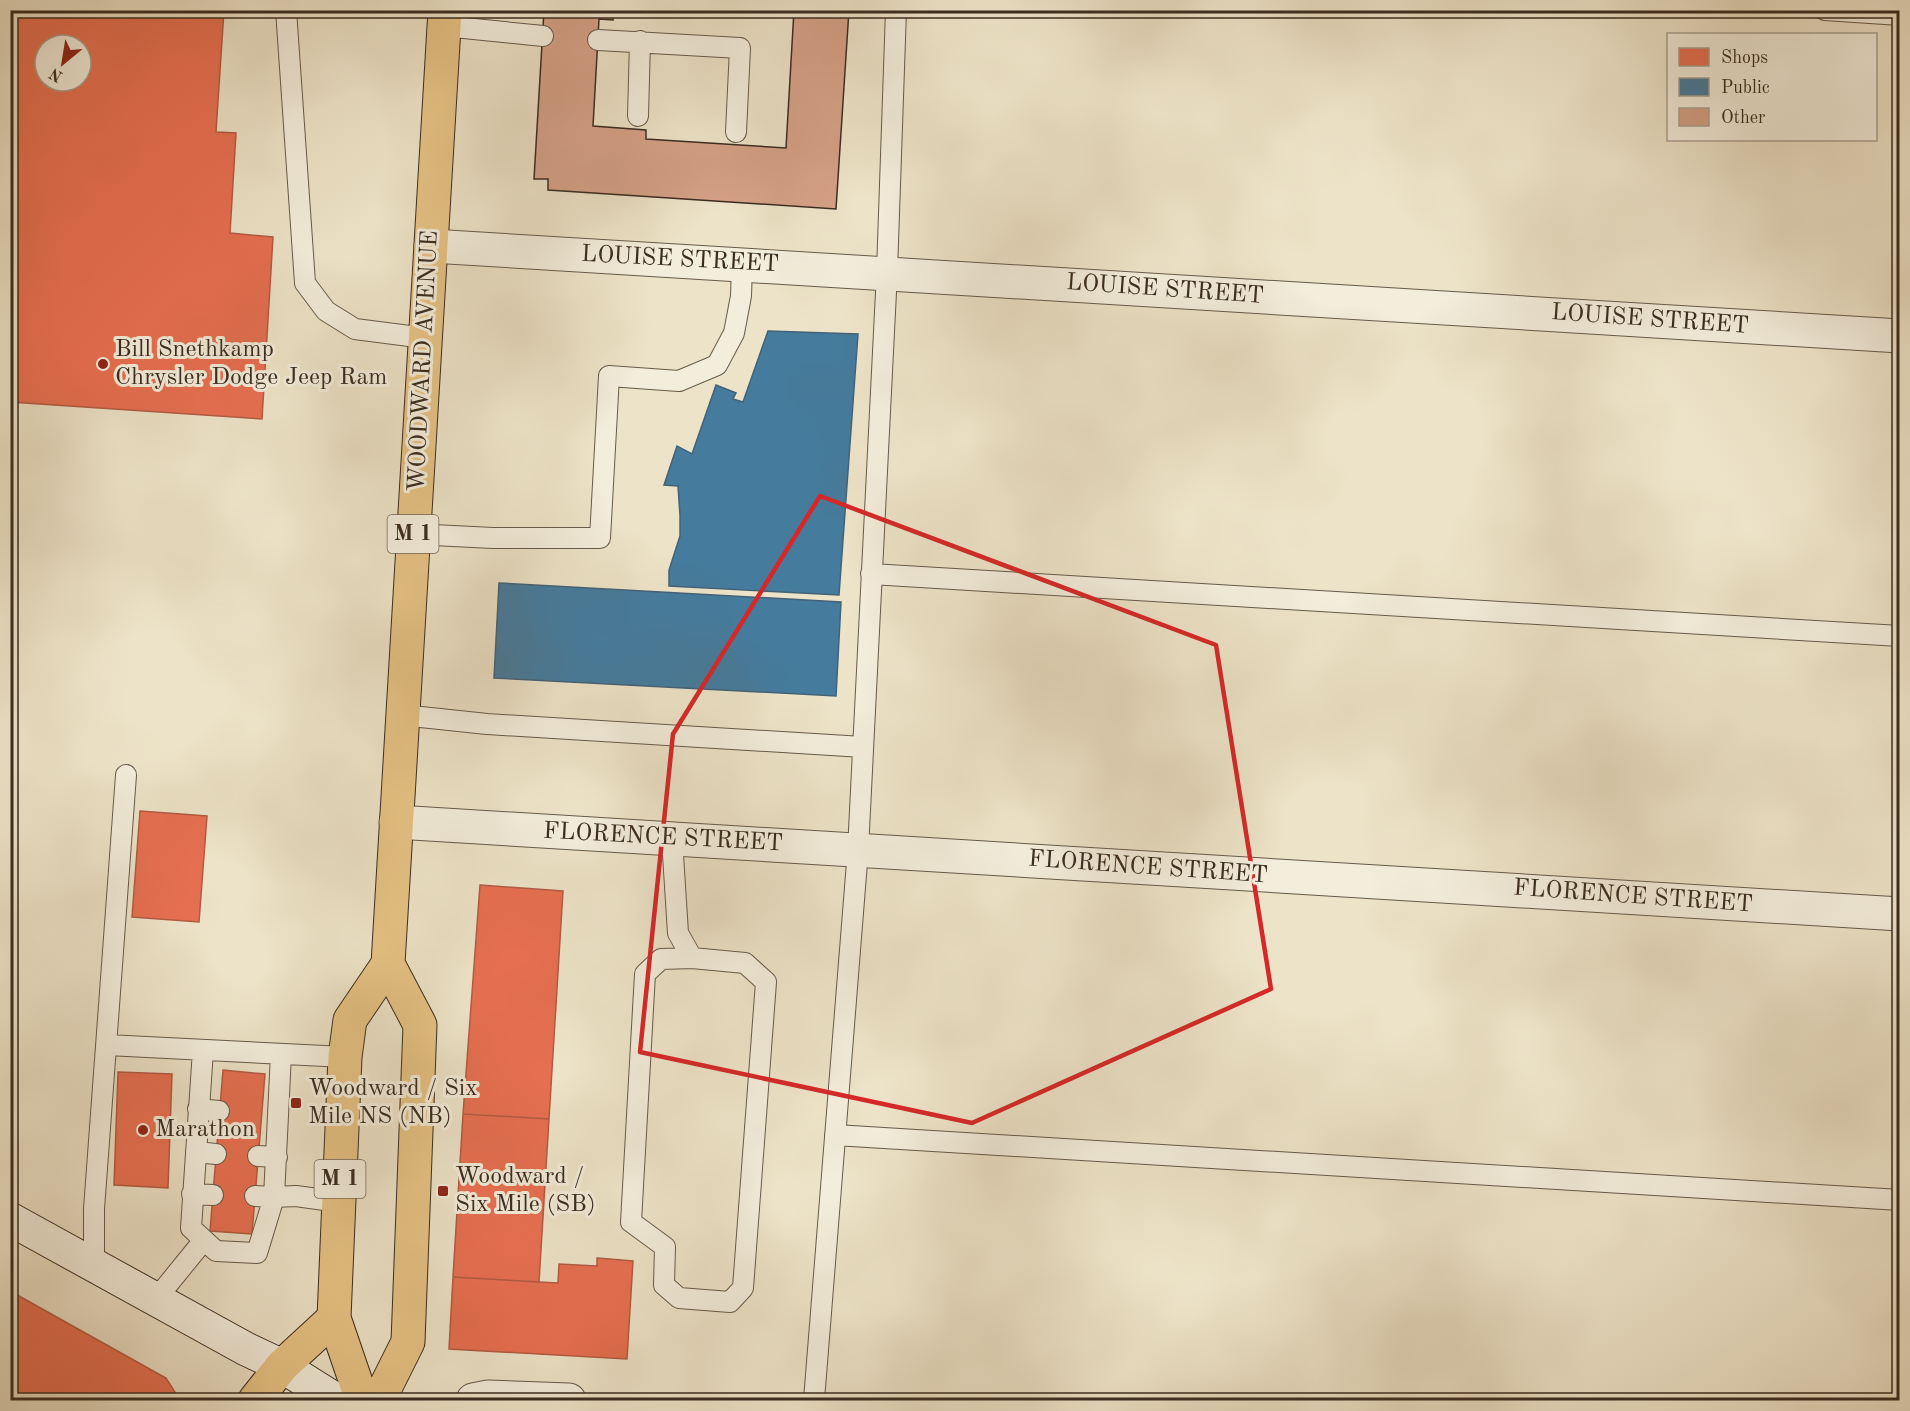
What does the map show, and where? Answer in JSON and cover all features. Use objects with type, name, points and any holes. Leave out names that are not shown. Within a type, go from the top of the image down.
[{"type":"main road","name":"WOODWARD AVENUE","points":[[388,964],[445,18]]},
{"type":"main road","name":"M 1","points":[[362,1401],[334,1318],[345,1057],[351,1020],[388,964]]},
{"type":"main road","points":[[379,1401],[408,1342],[420,1025],[388,964]]},
{"type":"main road","points":[[255,1401],[282,1366],[334,1318]]},
{"type":"street","name":"LOUISE STREET","points":[[431,246],[887,272],[1899,336]]},
{"type":"street","name":"FLORENCE STREET","points":[[396,822],[1899,914]]},
{"type":"street","points":[[10,1219],[246,1349],[282,1366],[336,1401]]},
{"type":"street","points":[[473,1401],[488,1398],[569,1401]]},
{"type":"lane","points":[[286,10],[305,283],[326,311],[355,329],[425,338]]},
{"type":"lane","points":[[814,1401],[858,850],[887,272],[896,10]]},
{"type":"lane","points":[[1825,10],[1899,15]]},
{"type":"lane","points":[[445,18],[543,36]]},
{"type":"lane","points":[[598,40],[740,48],[736,132]]},
{"type":"lane","points":[[638,116],[640,41]]},
{"type":"lane","points":[[413,534],[493,538],[600,538],[609,376],[679,381],[717,365],[734,333],[741,296],[742,264]]},
{"type":"lane","points":[[872,574],[1899,636]]},
{"type":"lane","points":[[402,715],[487,724],[863,747]]},
{"type":"lane","points":[[94,1264],[94,1209],[126,775]]},
{"type":"lane","points":[[672,839],[678,933],[692,958]]},
{"type":"lane","points":[[692,958],[745,963],[766,982],[743,1288],[730,1302],[679,1298],[664,1285],[665,1246],[631,1222],[645,974],[661,959],[692,958]]},
{"type":"lane","points":[[107,1045],[345,1057]]},
{"type":"lane","points":[[203,1050],[191,1228],[216,1251],[257,1253],[265,1196],[270,1115],[281,1054]]},
{"type":"lane","points":[[198,1109],[219,1111]]},
{"type":"lane","points":[[835,1135],[1899,1200]]},
{"type":"lane","points":[[196,1152],[216,1154]]},
{"type":"lane","points":[[192,1194],[213,1195]]},
{"type":"lane","points":[[265,1196],[296,1196],[339,1202]]},
{"type":"lane","points":[[156,1299],[204,1240]]},
{"type":"highlighted area","points":[[820,496],[1216,645],[1271,989],[972,1123],[640,1052],[673,734]]},
{"type":"building: Shops","points":[[10,10],[224,10],[216,132],[236,133],[230,233],[273,237],[262,419],[10,402]]},
{"type":"building: Shops","points":[[140,811],[207,816],[199,922],[132,917]]},
{"type":"building: Shops","points":[[480,885],[563,891],[549,1119],[463,1114]]},
{"type":"building: Shops","points":[[223,1070],[265,1074],[252,1234],[210,1231]]},
{"type":"building: Shops","name":"Marathon","points":[[118,1072],[172,1074],[168,1188],[114,1185]]},
{"type":"building: Shops","points":[[463,1114],[549,1119],[539,1282],[453,1277]]},
{"type":"building: Shops","points":[[597,1258],[633,1261],[627,1359],[449,1349],[453,1277],[558,1283],[559,1264],[597,1266]]},
{"type":"building: Shops","points":[[10,1291],[166,1378],[180,1400],[10,1400]]},
{"type":"building: Public","points":[[768,331],[858,334],[839,595],[669,586],[669,570],[680,536],[680,515],[678,486],[664,485],[677,446],[692,454],[716,385],[736,393],[733,399],[743,402]]},
{"type":"building: Public","points":[[499,583],[841,602],[836,696],[494,678]]},
{"type":"building: Other","points":[[544,10],[614,10],[613,20],[599,19],[593,126],[646,130],[646,139],[786,148],[794,10],[849,10],[836,209],[548,190],[548,179],[534,179]]},
{"type":"place","name":"Bill Snethkamp Chrysler Dodge Jeep Ram","points":[[103,364]]},
{"type":"place","name":"Woodward / Six Mile NS (NB)","points":[[296,1103]]},
{"type":"place","name":"Marathon","points":[[143,1130]]},
{"type":"place","name":"Woodward / Six Mile (SB)","points":[[443,1191]]}]
